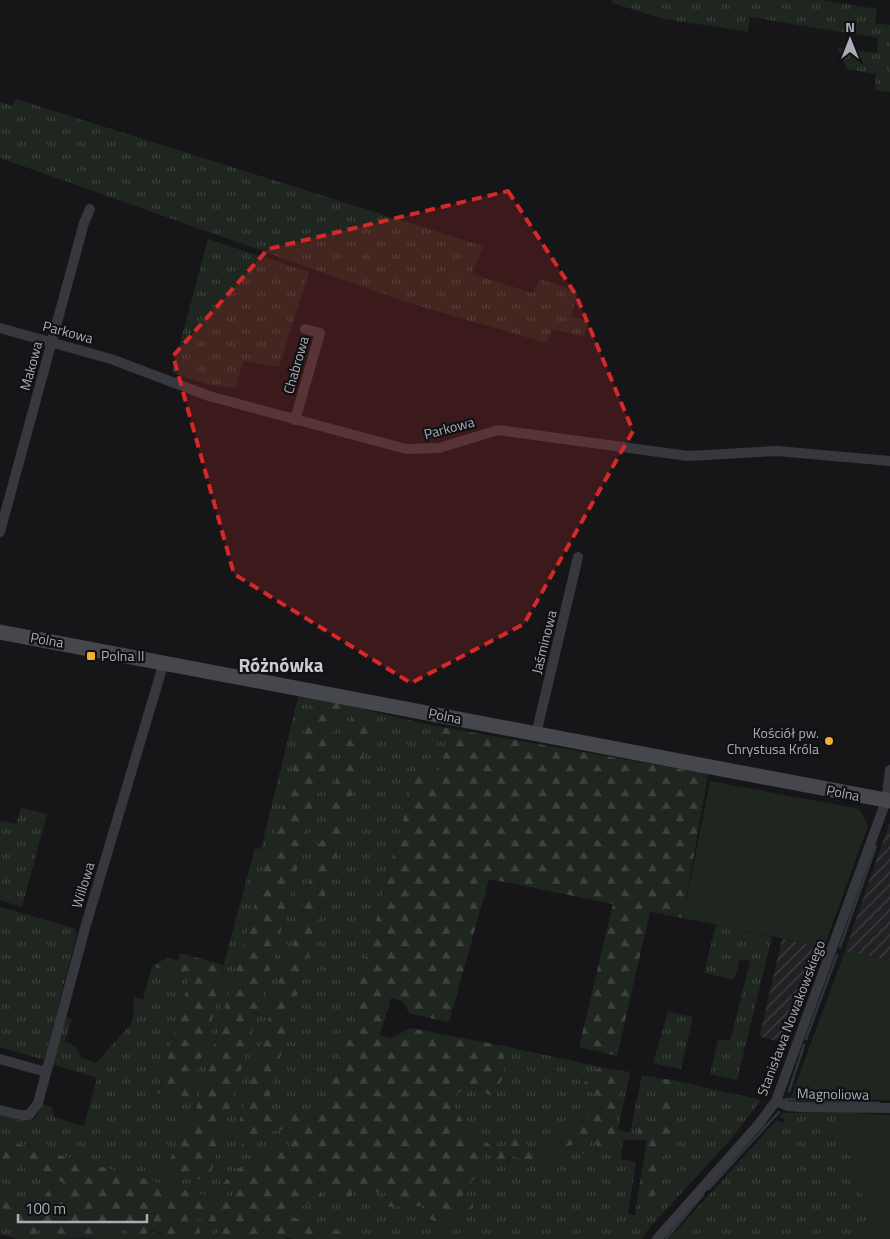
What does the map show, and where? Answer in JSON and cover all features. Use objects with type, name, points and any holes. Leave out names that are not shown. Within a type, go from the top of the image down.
[{"type":"street","name":"Makowa","points":[[0,532],[84,223],[90,209]]},
{"type":"street","name":"Parkowa","points":[[0,328],[111,359],[209,396],[393,446],[419,450],[439,448],[498,430],[688,456],[777,451],[890,462]]},
{"type":"street","name":"Chabrowa","points":[[295,420],[320,333],[304,329]]},
{"type":"street","name":"Jaśminowa","points":[[536,734],[578,557]]},
{"type":"street","name":"Polna","points":[[0,632],[888,801]]},
{"type":"street","name":"Willowa","points":[[0,1110],[20,1115],[29,1115],[38,1103],[82,937],[164,662]]},
{"type":"street","name":"Stanisława Nowakowskiego","points":[[657,1239],[758,1125],[776,1101],[888,801],[890,770]]},
{"type":"street","points":[[0,1059],[46,1072]]},
{"type":"street","name":"Magnoliowa","points":[[776,1101],[788,1106],[800,1107],[890,1108]]},
{"type":"highlighted area","points":[[508,191],[576,295],[633,431],[524,624],[411,683],[234,574],[173,356],[268,249]]},
{"type":"shaded area","points":[[890,824],[890,960],[845,951]]},
{"type":"shaded area","points":[[782,939],[824,947],[787,1044],[761,1037],[760,1034]]},
{"type":"green space","points":[[612,0],[822,0],[877,9],[875,23],[890,25],[890,92],[875,90],[876,74],[847,69],[838,48],[877,53],[878,38],[750,17],[748,32],[660,18],[612,3]]},
{"type":"green space","points":[[16,99],[483,246],[472,274],[533,293],[540,279],[578,292],[571,316],[587,321],[585,337],[552,329],[547,343],[406,302],[0,158],[0,102],[12,106]]},
{"type":"green space","points":[[208,239],[309,272],[279,367],[243,361],[236,388],[209,385],[172,373]]},
{"type":"green space","points":[[299,693],[314,697],[192,1123],[180,1131],[208,1181],[275,953],[341,703],[355,707],[290,956],[283,967],[236,1134],[245,1137],[289,1128],[292,1132],[290,1149],[236,1170],[222,1185],[234,1189],[230,1202],[0,1139],[0,1113],[17,1120],[33,1120],[38,1114],[41,1104],[52,1107],[54,1117],[84,1126],[97,1078],[51,1064],[64,1017],[72,1019],[65,1041],[75,1046],[82,1058],[96,1063],[130,1025],[133,1016],[134,997],[143,1000],[152,966],[190,977],[157,1093],[189,1102],[224,976],[221,975],[255,848],[261,849]]},
{"type":"green space","points":[[314,697],[341,703],[275,953],[208,1182],[167,1170],[180,1131],[192,1123]]},
{"type":"green space","points":[[355,707],[375,712],[265,1113],[322,1109],[345,1040],[356,1021],[355,999],[416,772],[437,775],[448,743],[430,739],[430,725],[708,774],[683,918],[650,912],[617,1056],[579,1047],[613,904],[489,879],[449,1022],[410,1014],[402,1001],[391,998],[380,1035],[391,1038],[410,1028],[499,1045],[503,1052],[505,1065],[502,1079],[494,1098],[482,1091],[470,1088],[460,1091],[453,1104],[470,1134],[485,1141],[493,1148],[507,1147],[517,1137],[529,1148],[546,1150],[554,1161],[545,1164],[512,1156],[504,1165],[496,1164],[492,1158],[499,1150],[488,1152],[482,1159],[483,1165],[458,1202],[473,1204],[473,1214],[452,1212],[444,1225],[430,1219],[424,1206],[386,1207],[386,1193],[351,1190],[352,1203],[343,1206],[333,1187],[321,1185],[321,1199],[297,1208],[290,1217],[367,1239],[292,1239],[287,1237],[285,1239],[213,1239],[219,1230],[226,1228],[231,1222],[226,1220],[210,1223],[189,1215],[187,1220],[199,1227],[200,1233],[197,1239],[166,1239],[159,1233],[151,1230],[142,1238],[133,1236],[122,1227],[105,1227],[96,1238],[51,1239],[45,1234],[45,1229],[40,1228],[38,1235],[34,1237],[17,1231],[17,1227],[13,1223],[0,1228],[0,1186],[9,1192],[32,1215],[52,1185],[62,1186],[63,1182],[39,1177],[8,1158],[0,1160],[0,1139],[230,1202],[234,1189],[222,1185],[236,1169],[290,1149],[292,1132],[288,1128],[261,1134],[250,1152],[240,1150],[245,1138],[236,1134],[283,967],[290,956]]},
{"type":"green space","points":[[375,712],[430,725],[430,739],[448,742],[437,775],[416,772],[355,999],[356,1021],[345,1040],[322,1109],[264,1113]]},
{"type":"green space","points":[[710,781],[860,809],[868,826],[824,947],[683,918]]},
{"type":"green space","points":[[21,808],[47,814],[22,907],[0,900],[0,821],[16,824]]},
{"type":"green space","points":[[0,907],[74,928],[77,934],[44,1060],[0,1047]]},
{"type":"green space","points":[[716,925],[772,937],[737,1080],[710,1074],[718,1039],[730,1041],[750,961],[740,959],[734,980],[704,973]]},
{"type":"green space","points":[[845,951],[890,960],[890,1100],[791,1097]]},
{"type":"green space","points":[[180,953],[223,965],[221,975],[224,976],[189,1103],[157,1093],[190,977],[152,966],[167,958],[178,960]]},
{"type":"green space","points":[[668,1012],[693,1017],[681,1069],[653,1063]]},
{"type":"green space","points":[[499,1045],[602,1067],[592,1072],[601,1096],[601,1110],[586,1120],[563,1123],[560,1137],[552,1141],[568,1148],[574,1144],[587,1144],[588,1136],[593,1135],[599,1152],[622,1150],[621,1159],[636,1162],[628,1214],[635,1215],[638,1195],[654,1195],[672,1119],[669,1118],[673,1097],[670,1096],[673,1080],[761,1100],[730,1140],[651,1226],[642,1239],[367,1239],[290,1218],[297,1208],[321,1199],[321,1185],[386,1193],[386,1207],[458,1202],[482,1165],[482,1159],[488,1152],[500,1150],[496,1154],[509,1162],[512,1156],[545,1164],[546,1150],[531,1150],[522,1145],[493,1148],[478,1139],[467,1129],[453,1104],[461,1091],[471,1087],[495,1098],[503,1051]]},
{"type":"green space","points":[[602,1067],[623,1071],[614,1115],[609,1120],[623,1140],[622,1150],[599,1152],[593,1135],[588,1137],[590,1149],[587,1153],[581,1154],[575,1149],[578,1145],[574,1144],[556,1152],[552,1141],[560,1137],[560,1126],[563,1123],[586,1120],[601,1110],[601,1096],[593,1095],[584,1082],[592,1078],[592,1072]]},
{"type":"green space","points":[[623,1071],[630,1072],[618,1130],[630,1133],[642,1075],[664,1079],[655,1124],[640,1121],[636,1140],[623,1140],[609,1120],[614,1115]]},
{"type":"green space","points":[[664,1079],[673,1080],[670,1096],[673,1097],[669,1118],[672,1119],[654,1196],[638,1195],[647,1140],[636,1140],[640,1121],[655,1124]]},
{"type":"green space","points":[[837,1112],[875,1239],[669,1239],[777,1120],[782,1123],[785,1120],[780,1116],[783,1113]]},
{"type":"green space","points":[[837,1112],[890,1115],[890,1239],[875,1239]]},
{"type":"green space","points":[[8,1158],[39,1177],[63,1182],[62,1186],[52,1185],[32,1215],[9,1192],[0,1186],[0,1160]]},
{"type":"green space","points":[[188,1215],[210,1223],[226,1220],[231,1223],[226,1228],[219,1230],[213,1239],[197,1239],[200,1233],[187,1220]]},
{"type":"green space","points":[[13,1222],[18,1226],[17,1231],[34,1236],[40,1228],[46,1229],[45,1234],[51,1239],[17,1239],[0,1234],[0,1227]]},
{"type":"green space","points":[[105,1227],[122,1227],[133,1236],[154,1232],[166,1239],[86,1239],[96,1238]]},
{"type":"waterway","points":[[840,947],[876,846]]},
{"type":"waterway","points":[[806,1039],[837,955]]},
{"type":"waterway","points":[[789,1091],[804,1045]]},
{"type":"waterway","points":[[786,1099],[879,1103]]},
{"type":"waterway","points":[[709,1189],[779,1112]]},
{"type":"waterway","points":[[666,1239],[703,1195]]},
{"type":"place","name":"Polna II","points":[[91,656]]},
{"type":"place","name":"Kościół pw. Chrystusa Króla","points":[[829,741]]},
{"type":"district","name":"Różnówka","points":[[281,665]]}]
